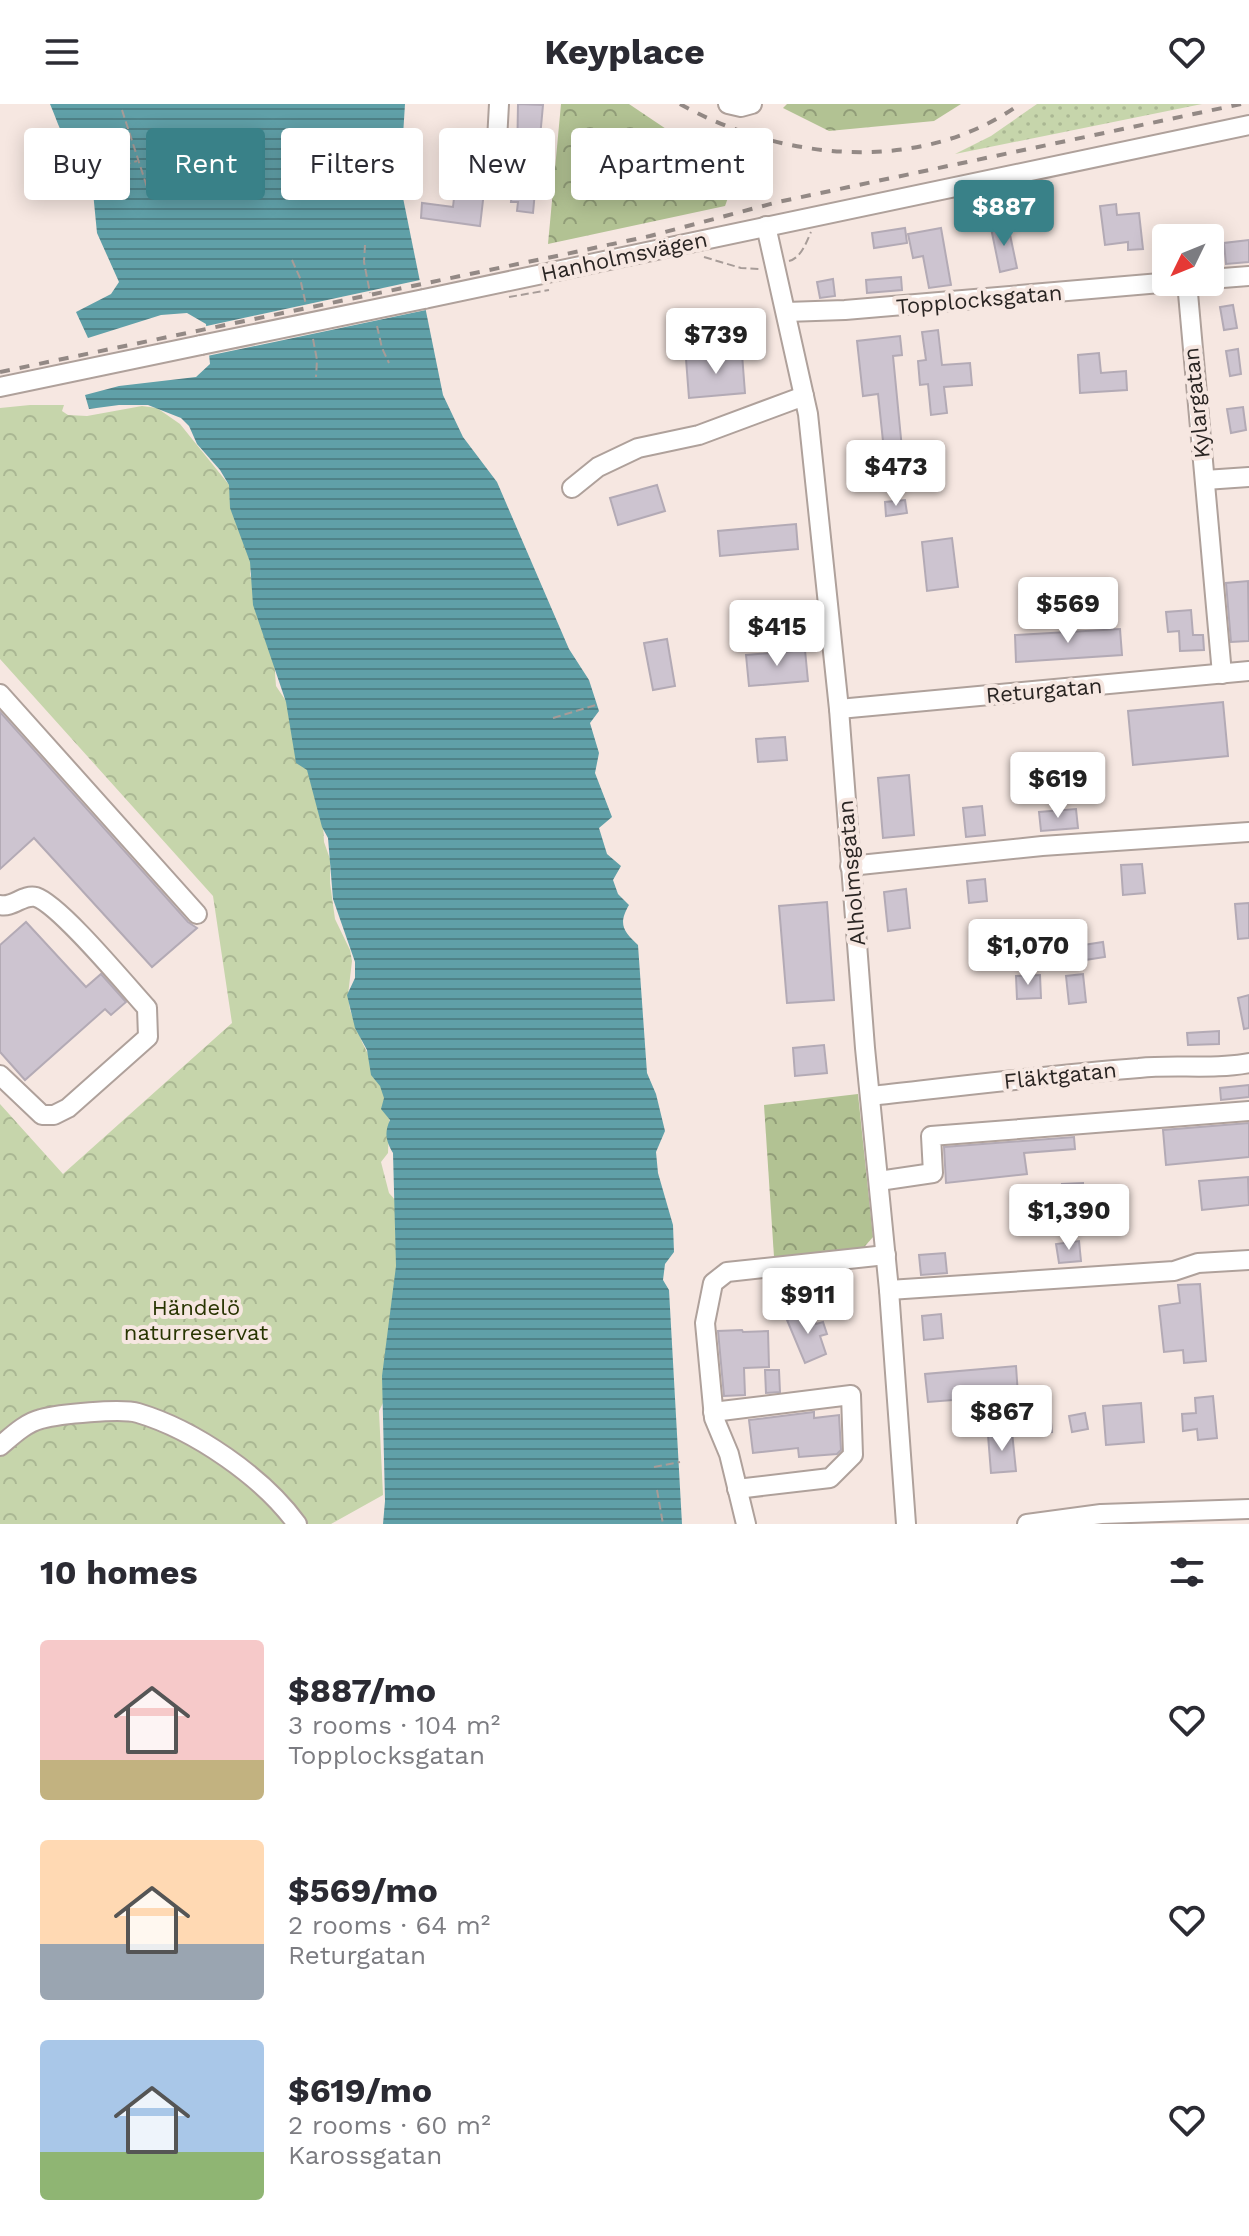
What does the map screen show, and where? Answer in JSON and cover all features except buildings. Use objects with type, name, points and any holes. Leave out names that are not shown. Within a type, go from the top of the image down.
[{"type":"street","points":[[498,128],[499,104]]},
{"type":"street","points":[[728,104],[741,107],[752,104]]},
{"type":"street","name":"Hanholmsvägen","points":[[0,387],[1249,125]]},
{"type":"street","name":"Alholmsgatan","points":[[766,226],[804,396],[839,709],[906,1524]]},
{"type":"street","points":[[1224,278],[1249,276]]},
{"type":"street","name":"Topplocksgatan","points":[[786,312],[845,310],[1152,284]]},
{"type":"street","name":"Kylargatan","points":[[1188,296],[1205,480],[1249,477]]},
{"type":"street","points":[[572,488],[598,467],[638,448],[699,435],[804,396]]},
{"type":"street","points":[[1205,480],[1222,674]]},
{"type":"street","name":"Returgatan","points":[[839,709],[1249,671]]},
{"type":"street","points":[[0,694],[197,914]]},
{"type":"street","points":[[850,866],[1042,846],[1249,832]]},
{"type":"street","points":[[0,905],[7,907],[23,898],[34,897],[58,911],[147,1008],[149,1023],[148,1037],[68,1108],[54,1115],[42,1115],[0,1075]]},
{"type":"street","name":"Fläktgatan","points":[[871,1096],[1059,1074],[1249,1063]]},
{"type":"street","points":[[879,1181],[933,1173],[931,1136],[1249,1111]]},
{"type":"street","points":[[746,1524],[729,1454],[713,1412],[705,1323],[713,1283],[727,1272],[886,1255]]},
{"type":"street","points":[[889,1290],[1174,1271],[1198,1263],[1249,1260]]},
{"type":"street","points":[[713,1412],[851,1395],[853,1455],[830,1478],[737,1489]]},
{"type":"street","points":[[0,1446],[39,1419],[71,1414],[136,1412],[199,1442],[253,1476],[281,1502],[297,1524]]},
{"type":"street","points":[[1027,1524],[1101,1514],[1249,1509]]},
{"type":"path","points":[[122,110],[146,183]]},
{"type":"path","points":[[130,163],[139,160]]},
{"type":"path","points":[[553,718],[596,705]]},
{"type":"path","points":[[654,1467],[680,1462]]},
{"type":"path","points":[[657,1490],[663,1524]]},
{"type":"green space","points":[[561,104],[629,104],[665,128],[571,128],[571,200],[727,200],[725,206],[548,244],[552,200],[555,200]]},
{"type":"green space","points":[[787,104],[961,104],[934,121],[829,131],[783,108]]},
{"type":"green space","points":[[1037,104],[1202,104],[955,154],[991,136]]},
{"type":"green space","name":"Händelö naturreservat","points":[[64,405],[62,411],[68,415],[87,416],[142,406],[157,408],[180,424],[230,486],[252,560],[250,574],[274,659],[276,686],[290,707],[323,824],[324,842],[330,859],[335,919],[352,961],[348,995],[350,1010],[390,1105],[388,1153],[381,1162],[389,1193],[396,1201],[401,1245],[383,1403],[379,1411],[383,1495],[331,1524],[0,1524],[0,1104],[63,1174],[232,1023],[213,896],[0,659],[0,408]]},
{"type":"green space","points":[[858,1094],[873,1237],[858,1254],[774,1257],[764,1105]]},
{"type":"water","points":[[50,104],[405,104],[403,128],[281,128],[281,200],[403,200],[443,395],[463,437],[497,482],[569,649],[589,680],[599,711],[590,723],[599,753],[595,773],[612,817],[599,828],[607,854],[621,866],[613,880],[618,894],[629,905],[624,927],[638,945],[647,1073],[665,1131],[656,1152],[658,1173],[673,1225],[674,1252],[665,1264],[663,1280],[669,1290],[682,1524],[383,1524],[382,1376],[396,1266],[393,1153],[387,1137],[390,1120],[381,1109],[384,1098],[380,1086],[371,1075],[367,1050],[355,1028],[347,995],[355,978],[355,962],[333,899],[328,838],[322,827],[307,770],[296,763],[286,702],[253,605],[250,562],[230,508],[229,485],[181,418],[148,405],[89,409],[85,395],[119,386],[196,377],[210,364],[206,324],[187,313],[161,315],[88,338],[76,312],[111,294],[119,282],[97,233],[94,200],[130,200],[130,128],[60,128]]},
{"type":"pier","points":[[420,280],[426,310],[207,356],[202,327]]},
{"type":"railway","points":[[680,104],[762,138],[806,148],[851,152],[896,150],[939,142],[981,127],[1020,104]]},
{"type":"railway","points":[[0,372],[650,236],[778,202],[1241,104]]}]
